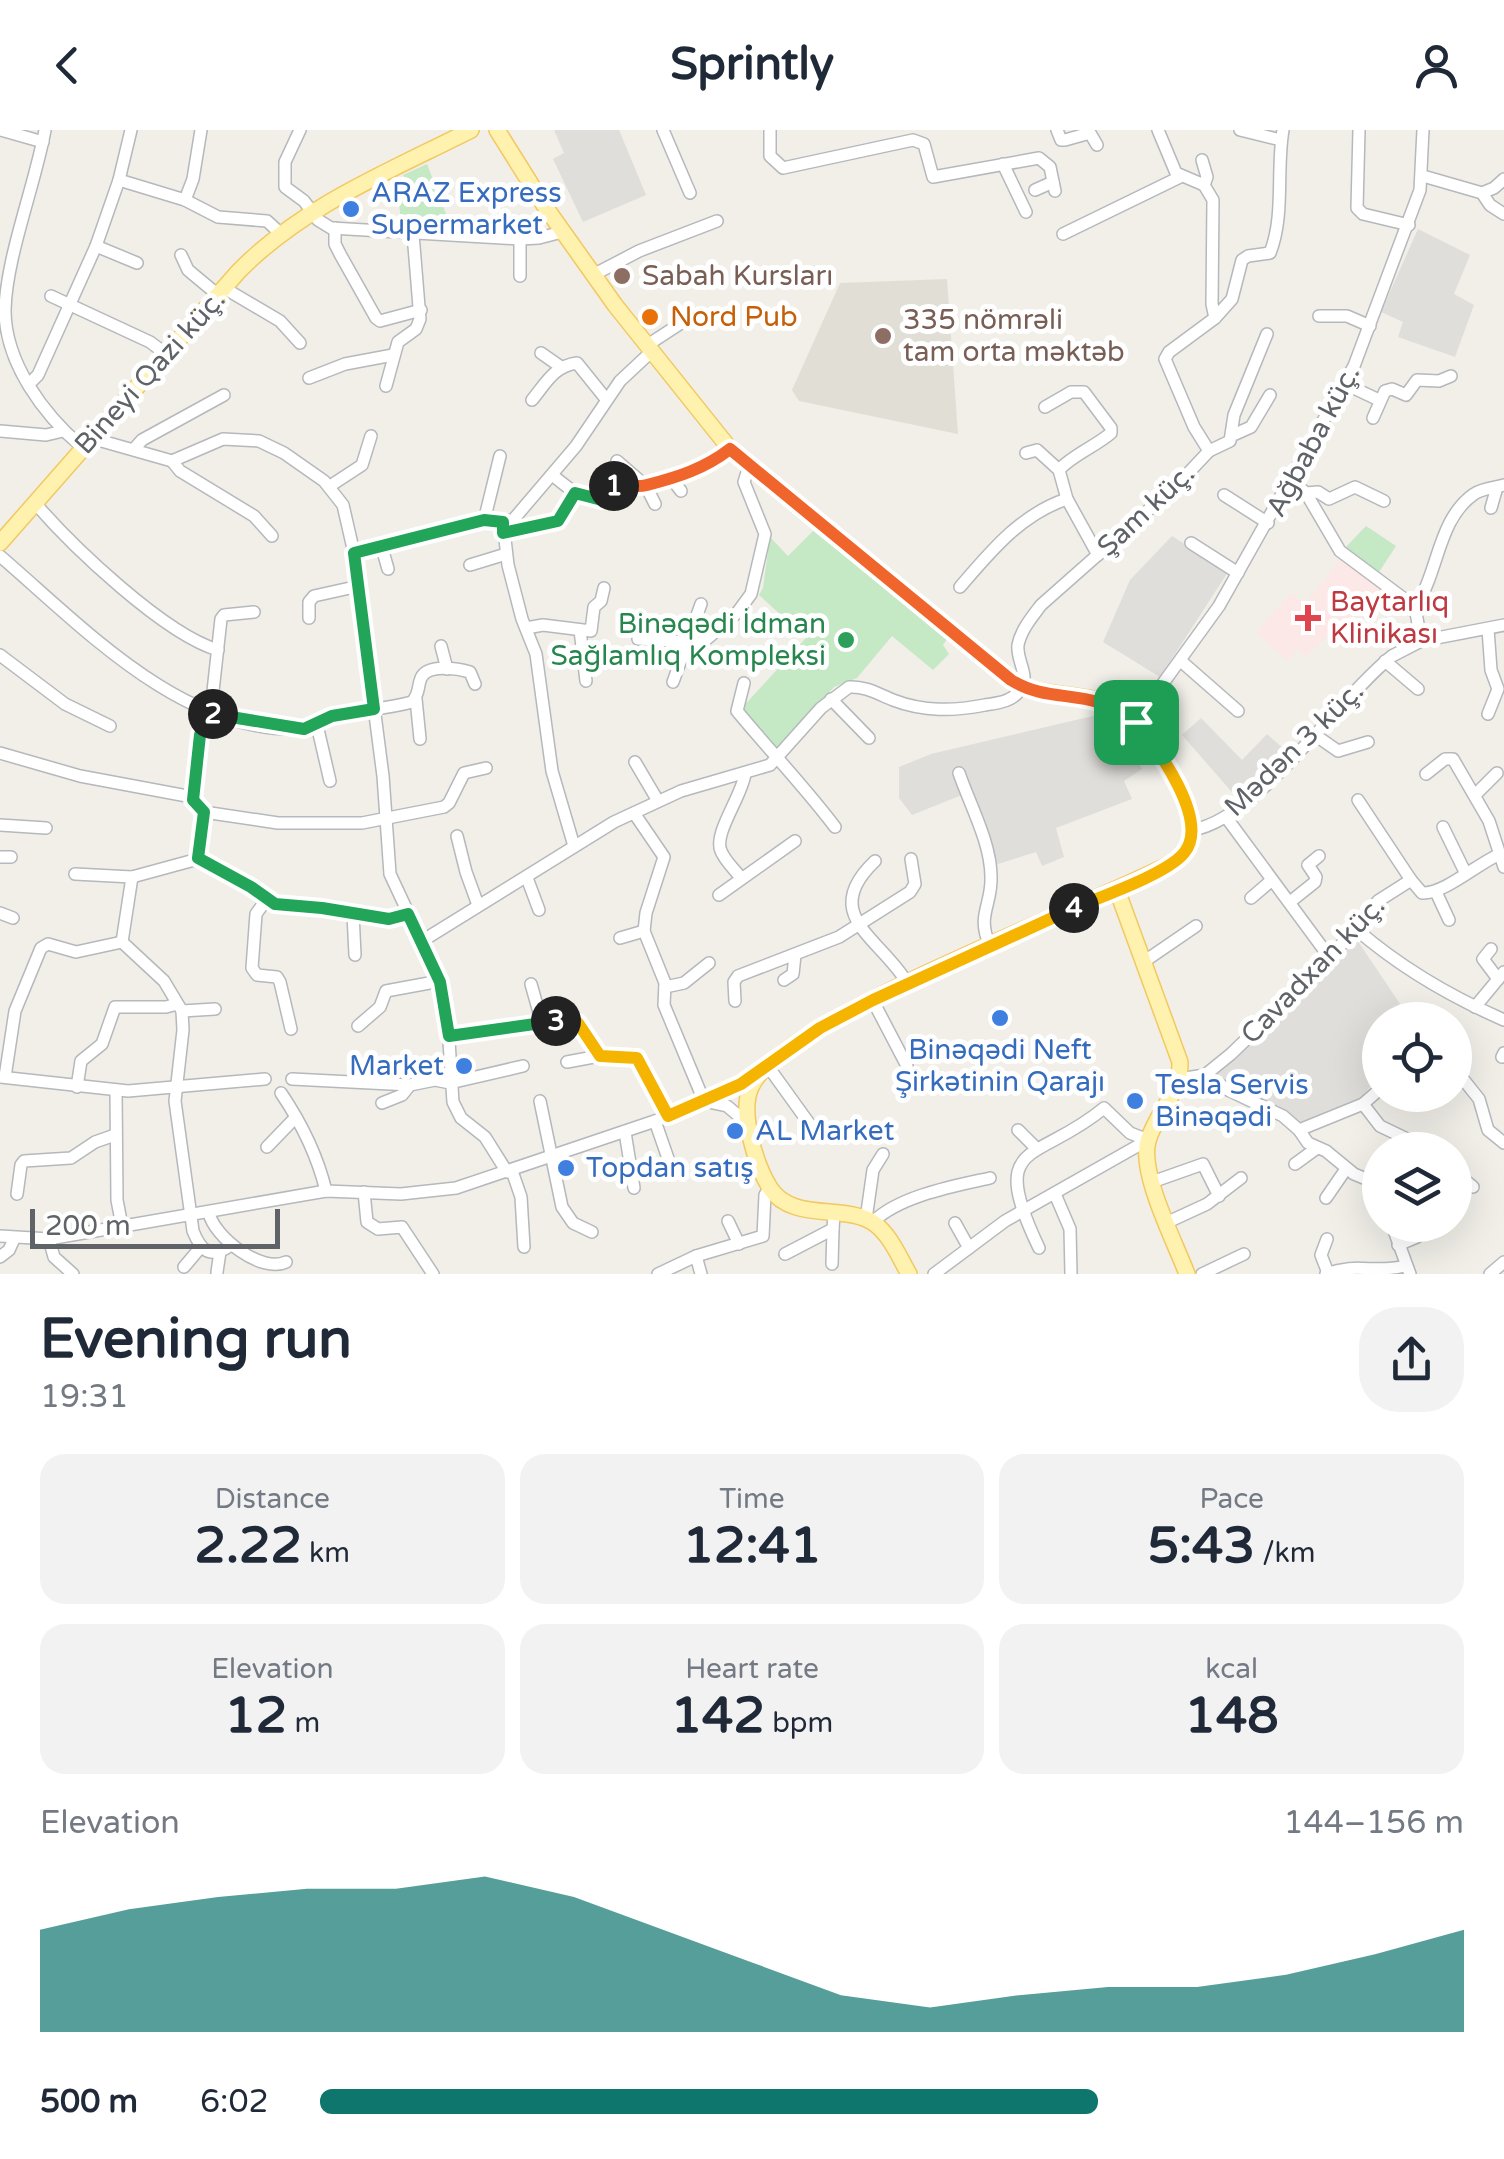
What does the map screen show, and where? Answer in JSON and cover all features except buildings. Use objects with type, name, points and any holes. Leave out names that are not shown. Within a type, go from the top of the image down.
[{"type":"main road","name":"Bineyi Qazi küç.","points":[[0,544],[221,292],[280,233],[311,212],[471,130]]},
{"type":"main road","points":[[497,130],[592,275],[730,449],[996,669],[1022,686],[1091,698],[1136,722],[1180,790],[1192,830],[1189,846],[1176,861],[873,1000],[820,1028],[763,1068],[746,1102],[746,1122],[770,1187],[788,1203],[833,1222],[870,1220],[888,1237],[908,1274]]},
{"type":"main road","points":[[508,130],[562,232]]},
{"type":"main road","points":[[1117,890],[1177,1050],[1179,1080],[1148,1140],[1147,1161],[1188,1274]]},
{"type":"street","points":[[1,130],[44,136],[5,271],[3,323],[29,384],[63,431],[86,442],[134,448],[172,461],[224,439],[243,438],[270,444],[330,486],[343,505],[354,553],[374,709],[390,874],[440,982],[449,1036],[453,1102],[462,1118],[486,1137],[522,1198],[524,1247]]},
{"type":"street","points":[[29,384],[38,374],[96,246],[120,180],[131,130]]},
{"type":"street","points":[[185,200],[193,179],[201,130]]},
{"type":"street","points":[[300,130],[285,162],[288,191],[335,228],[520,239],[562,232]]},
{"type":"street","points":[[663,130],[690,193]]},
{"type":"street","points":[[1058,130],[1058,136],[1065,140],[1090,132],[1098,145]]},
{"type":"street","points":[[1158,130],[1180,177]]},
{"type":"street","points":[[1216,318],[1232,299],[1242,260],[1270,253],[1278,212],[1282,135],[1240,130]]},
{"type":"street","points":[[1359,130],[1358,208],[1363,214],[1409,225]]},
{"type":"street","name":"Ağbaba küç.","points":[[1136,722],[1182,662],[1238,573],[1345,384],[1409,225],[1423,176],[1423,130]]},
{"type":"street","points":[[775,132],[770,156],[783,168],[913,140],[924,144],[932,177],[1039,158],[1050,167],[1054,187],[1035,190]]},
{"type":"street","points":[[1202,160],[1207,177],[1204,184]]},
{"type":"street","points":[[1003,164],[1026,212]]},
{"type":"street","points":[[1423,176],[1482,192],[1504,179]]},
{"type":"street","points":[[1063,234],[1180,177],[1204,184],[1213,200],[1212,304],[1216,318]]},
{"type":"street","points":[[120,180],[185,200],[218,218],[267,221],[280,233]]},
{"type":"street","points":[[1482,192],[1490,205],[1504,214]]},
{"type":"street","points":[[592,275],[639,250],[717,220]]},
{"type":"street","points":[[335,228],[336,244],[376,318],[380,321],[421,310]]},
{"type":"street","points":[[386,386],[394,354],[401,339],[416,328],[421,310],[412,234]]},
{"type":"street","points":[[520,239],[520,276]]},
{"type":"street","points":[[96,246],[137,262]]},
{"type":"street","points":[[181,255],[188,270],[221,292],[280,321],[300,343]]},
{"type":"street","points":[[51,296],[150,342],[166,354]]},
{"type":"street","points":[[503,527],[517,517],[648,349],[695,314]]},
{"type":"street","points":[[1318,316],[1347,316],[1370,326]]},
{"type":"street","name":"Şam küç.","points":[[1022,686],[1018,645],[1028,621],[1051,594],[1179,483],[1208,451],[1165,359],[1168,352],[1216,318]]},
{"type":"street","points":[[1233,435],[1234,416],[1267,334]]},
{"type":"street","points":[[541,353],[560,367]]},
{"type":"street","points":[[309,378],[346,364],[394,354]]},
{"type":"street","points":[[532,400],[560,367],[577,364],[606,400]]},
{"type":"street","points":[[1372,418],[1388,389],[1406,395],[1418,380],[1439,381],[1452,376]]},
{"type":"street","points":[[1345,384],[1379,400]]},
{"type":"street","points":[[1045,407],[1071,392],[1084,392],[1111,428],[1101,442],[1060,470]]},
{"type":"street","points":[[134,448],[224,395]]},
{"type":"street","points":[[1208,451],[1225,445],[1233,435],[1251,427],[1270,395]]},
{"type":"street","points":[[0,431],[46,435],[63,431]]},
{"type":"street","points":[[330,486],[362,465],[371,436]]},
{"type":"street","points":[[552,474],[575,493],[602,500],[616,485],[646,486],[672,479],[698,470],[730,449]]},
{"type":"street","points":[[1026,454],[1037,450],[1060,470],[1067,499],[1098,555]]},
{"type":"street","points":[[484,520],[500,456]]},
{"type":"street","points":[[617,460],[646,486],[655,504]]},
{"type":"street","points":[[172,461],[180,472],[254,516],[272,536]]},
{"type":"street","points":[[638,639],[688,644],[709,640],[751,594],[765,534],[744,482],[750,466]]},
{"type":"street","points":[[672,479],[681,491]]},
{"type":"street","points":[[1292,481],[1306,493],[1340,551],[1415,607]]},
{"type":"street","points":[[1491,508],[1500,486]]},
{"type":"street","points":[[1421,642],[1415,607],[1428,586],[1453,518],[1473,495],[1500,486]]},
{"type":"street","points":[[1306,493],[1318,492],[1329,498],[1355,487],[1384,501]]},
{"type":"street","points":[[354,553],[484,520],[503,527],[558,521],[575,493]]},
{"type":"street","points":[[1224,495],[1268,523]]},
{"type":"street","points":[[960,587],[985,558],[1035,513],[1067,499]]},
{"type":"street","points":[[35,502],[105,573],[196,642],[218,650]]},
{"type":"street","points":[[503,527],[506,554],[536,654],[552,770],[574,846]]},
{"type":"street","points":[[1191,543],[1238,573]]},
{"type":"street","points":[[382,548],[388,570]]},
{"type":"street","points":[[470,565],[506,554]]},
{"type":"street","points":[[0,556],[146,678],[208,712],[291,729],[317,725],[332,716],[416,699]]},
{"type":"street","points":[[309,618],[314,596],[358,586]]},
{"type":"street","points":[[526,628],[543,625],[592,629],[594,606],[601,601],[604,588]]},
{"type":"street","points":[[673,682],[701,604]]},
{"type":"street","points":[[193,800],[200,735],[208,712],[224,615],[254,612]]},
{"type":"street","name":"Mədən 3 küç.","points":[[1192,830],[1226,817],[1245,803],[1386,661],[1421,642],[1504,625]]},
{"type":"street","points":[[1488,629],[1491,670],[1498,689],[1488,714]]},
{"type":"street","points":[[580,630],[586,680]]},
{"type":"street","points":[[441,646],[447,669]]},
{"type":"street","points":[[0,655],[65,704],[110,726]]},
{"type":"street","points":[[1386,661],[1418,689]]},
{"type":"street","points":[[1182,662],[1238,711]]},
{"type":"street","points":[[420,739],[416,699],[423,674],[447,669],[470,672],[475,684]]},
{"type":"street","points":[[744,683],[738,711],[777,760],[801,781],[834,827]]},
{"type":"street","points":[[422,941],[634,813],[777,760],[831,699],[849,686],[860,686],[926,710],[950,710],[1003,702],[1014,697],[1022,686]]},
{"type":"street","points":[[831,699],[869,738]]},
{"type":"street","points":[[317,725],[330,781]]},
{"type":"street","points":[[1315,735],[1338,751],[1368,742]]},
{"type":"street","points":[[0,753],[80,776],[176,793],[193,800],[204,812],[320,825],[387,820],[444,807],[464,773],[486,768]]},
{"type":"street","points":[[1426,774],[1445,759],[1453,759],[1494,833],[1501,861],[1466,872],[1436,892],[1450,920]]},
{"type":"street","points":[[635,762],[658,801]]},
{"type":"street","points":[[958,773],[992,876],[983,920],[990,946]]},
{"type":"street","points":[[1475,795],[1497,773]]},
{"type":"street","points":[[741,878],[721,851],[718,840],[731,816],[744,774]]},
{"type":"street","points":[[1358,800],[1411,880]]},
{"type":"street","points":[[198,858],[204,812]]},
{"type":"street","points":[[634,813],[664,857],[644,931],[666,987],[664,1005],[704,1101]]},
{"type":"street","points":[[1226,817],[1330,958]]},
{"type":"street","points":[[0,825],[46,828]]},
{"type":"street","points":[[1443,828],[1466,872]]},
{"type":"street","points":[[457,836],[478,905]]},
{"type":"street","points":[[719,895],[795,842]]},
{"type":"street","points":[[1290,902],[1315,882],[1308,865],[1319,856]]},
{"type":"street","points":[[74,874],[132,877],[198,858],[251,887],[266,900],[284,906],[389,919],[408,914]]},
{"type":"street","points":[[734,1000],[738,976],[858,926],[910,892],[914,884],[910,860]]},
{"type":"street","points":[[875,861],[862,873],[851,896],[852,914],[908,984]]},
{"type":"street","points":[[122,942],[132,877]]},
{"type":"street","points":[[527,878],[539,910]]},
{"type":"street","points":[[1251,898],[1272,880]]},
{"type":"street","name":"Cavadxan küç.","points":[[1179,1080],[1205,1075],[1231,1054],[1330,958],[1387,892],[1411,880],[1422,893],[1436,892]]},
{"type":"street","points":[[266,900],[256,914],[252,972],[277,977],[291,1028]]},
{"type":"street","points":[[0,913],[13,918]]},
{"type":"street","points":[[353,914],[355,955]]},
{"type":"street","points":[[1142,963],[1196,926]]},
{"type":"street","points":[[1356,929],[1386,956],[1449,996],[1504,1020]]},
{"type":"street","points":[[620,938],[644,931]]},
{"type":"street","points":[[122,942],[164,980],[179,1008],[183,1030],[175,1088],[190,1216],[200,1248],[206,1252],[225,1249]]},
{"type":"street","points":[[122,942],[82,952],[43,946],[15,1011],[2,1077],[116,1090],[264,1080]]},
{"type":"street","points":[[1475,1007],[1501,975],[1484,964],[1491,949]]},
{"type":"street","points":[[784,980],[792,974],[795,954]]},
{"type":"street","points":[[666,987],[684,983],[708,962]]},
{"type":"street","points":[[358,1026],[380,1007],[386,991],[440,982]]},
{"type":"street","points":[[531,984],[542,1023]]},
{"type":"street","points":[[873,1000],[906,1066]]},
{"type":"street","points":[[77,1087],[82,1061],[102,1044],[115,1007],[216,1009]]},
{"type":"street","points":[[0,1008],[15,1011]]},
{"type":"street","points":[[449,1036],[571,1020],[578,1023],[600,1056]]},
{"type":"street","points":[[566,1062],[600,1056],[637,1058],[662,1118],[671,1167]]},
{"type":"street","points":[[292,1079],[410,1085],[435,1080],[450,1083],[523,1066]]},
{"type":"street","points":[[0,1236],[49,1239],[326,1192],[438,1192],[509,1172],[662,1118],[704,1101],[763,1068],[816,1133]]},
{"type":"street","points":[[1205,1075],[1283,1116],[1300,1130],[1308,1144],[1326,1151],[1346,1170],[1362,1177]]},
{"type":"street","points":[[382,1103],[402,1095],[410,1085]]},
{"type":"street","points":[[116,1090],[117,1200],[122,1226]]},
{"type":"street","points":[[1472,1091],[1484,1123],[1504,1143]]},
{"type":"street","points":[[281,1094],[294,1119],[307,1133],[326,1192]]},
{"type":"street","points":[[540,1101],[559,1195],[568,1217],[592,1232]]},
{"type":"street","points":[[704,1101],[727,1106],[746,1122]]},
{"type":"street","points":[[1300,1130],[1362,1104]]},
{"type":"street","points":[[1039,1248],[1022,1211],[1019,1167],[1036,1148],[1080,1126],[1104,1108],[1130,1132],[1148,1140]]},
{"type":"street","points":[[267,1147],[294,1119]]},
{"type":"street","points":[[1018,1130],[1036,1148]]},
{"type":"street","points":[[625,1132],[634,1188]]},
{"type":"street","points":[[17,1194],[24,1162],[71,1158],[95,1142],[115,1135]]},
{"type":"street","points":[[934,1274],[1022,1211],[1148,1140]]},
{"type":"street","points":[[1295,1164],[1316,1148]]},
{"type":"street","points":[[870,1220],[873,1170],[883,1154]]},
{"type":"street","points":[[1152,1182],[1203,1164],[1220,1196]]},
{"type":"street","points":[[1326,1198],[1346,1170]]},
{"type":"street","points":[[870,1220],[910,1200],[990,1178]]},
{"type":"street","points":[[1168,1222],[1220,1196],[1241,1178]]},
{"type":"street","points":[[658,1274],[696,1256],[762,1236],[765,1194],[770,1187]]},
{"type":"street","points":[[364,1192],[367,1222],[378,1228],[402,1227],[433,1274]]},
{"type":"street","points":[[1054,1194],[1070,1229],[1071,1274]]},
{"type":"street","points":[[209,1213],[225,1249],[264,1271],[276,1272],[286,1262]]},
{"type":"street","points":[[728,1222],[739,1244]]},
{"type":"street","points":[[785,1254],[833,1222]]},
{"type":"street","points":[[832,1264],[833,1222]]},
{"type":"street","points":[[955,1223],[969,1248]]},
{"type":"street","points":[[0,1257],[14,1239]]},
{"type":"street","points":[[49,1239],[54,1256],[73,1274]]},
{"type":"street","points":[[1327,1239],[1321,1255],[1327,1274],[1352,1266],[1376,1273],[1407,1270],[1397,1242]]},
{"type":"street","points":[[1398,1245],[1405,1242]]},
{"type":"street","points":[[184,1267],[200,1248]]},
{"type":"street","points":[[217,1272],[225,1249]]},
{"type":"street","points":[[1202,1274],[1244,1254]]},
{"type":"street","points":[[696,1256],[701,1274]]},
{"type":"street","points":[[1490,1274],[1504,1262]]},
{"type":"shaded area","points":[[554,130],[619,130],[646,195],[583,222],[553,159],[564,153]]},
{"type":"shaded area","points":[[1418,229],[1470,255],[1454,294],[1474,305],[1455,357],[1398,337],[1403,322],[1381,312]]},
{"type":"shaded area","name":"335 nömrəli tam orta məktəb","points":[[947,279],[958,434],[799,401],[792,390],[840,283]]},
{"type":"shaded area","points":[[1172,536],[1228,572],[1160,677],[1103,642],[1130,580]]},
{"type":"shaded area","name":"Baytarlıq Klinikası","points":[[1340,560],[1381,589],[1305,656],[1298,649],[1287,661],[1256,632],[1291,593],[1305,604]]},
{"type":"shaded area","points":[[1110,712],[1142,769],[1124,781],[1132,799],[1056,828],[1064,857],[1042,866],[1036,852],[995,865],[972,791],[912,815],[899,798],[899,767],[931,754]]},
{"type":"shaded area","points":[[1201,718],[1242,760],[1267,734],[1285,750],[1238,799],[1182,735]]},
{"type":"shaded area","points":[[1357,940],[1399,1002],[1362,1002],[1362,1096],[1302,1123],[1216,1075]]},
{"type":"green space","points":[[427,164],[451,227],[401,224],[398,189],[407,183],[403,175]]},
{"type":"green space","points":[[1366,526],[1396,546],[1379,572],[1345,548]]},
{"type":"green space","name":"Binəqədi İdman Sağlamlıq Kompleksi","points":[[813,531],[948,638],[943,645],[949,654],[933,670],[892,636],[857,678],[834,687],[775,752],[740,710],[806,638],[759,595],[770,537],[788,556]]},
{"type":"place","name":"ARAZ Express Supermarket","points":[[351,209]]},
{"type":"place","name":"Sabah Kursları","points":[[622,276]]},
{"type":"place","name":"Nord Pub","points":[[650,317]]},
{"type":"place","name":"335 nömrəli tam orta məktəb","points":[[883,336]]},
{"type":"place","name":"Baytarlıq Klinikası","points":[[1308,618]]},
{"type":"place","name":"Binəqədi İdman Sağlamlıq Kompleksi","points":[[846,640]]},
{"type":"place","name":"Binəqədi Neft Şirkətinin Qarajı","points":[[1000,1018]]},
{"type":"place","name":"Market","points":[[464,1066]]},
{"type":"place","name":"Tesla Servis Binəqədi","points":[[1135,1101]]},
{"type":"place","name":"AL Market","points":[[735,1131]]},
{"type":"place","name":"Topdan satış","points":[[566,1168]]},
{"type":"route","points":[[730,449],[1011,680],[1038,692],[1084,696],[1102,702],[1136,722],[1175,782],[1191,818],[1192,838],[1176,861],[873,1000],[820,1028],[750,1079],[668,1116],[637,1058],[600,1056],[585,1029],[571,1020],[449,1036],[440,982],[408,914],[389,919],[275,904],[198,858],[204,812],[193,800],[200,735],[208,712],[304,729],[332,716],[374,709],[354,553],[484,520],[503,522],[503,533],[558,521],[575,493],[602,500],[616,485],[646,486],[680,477],[730,449]]}]
